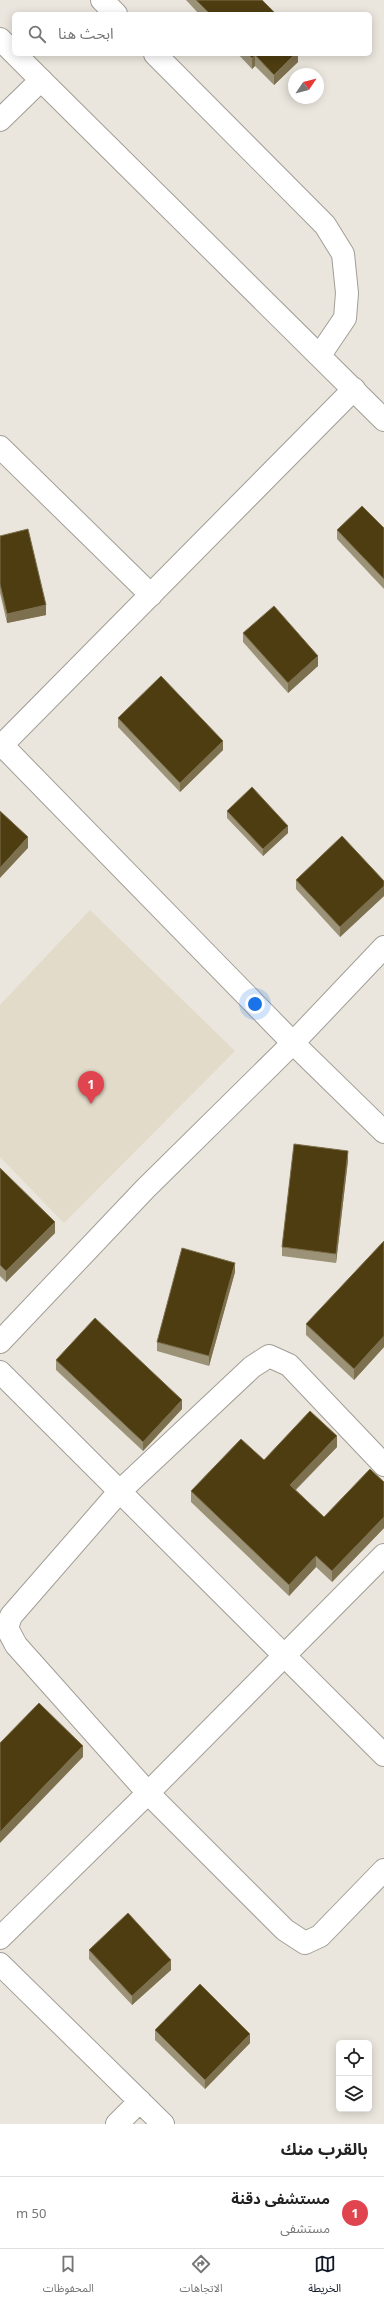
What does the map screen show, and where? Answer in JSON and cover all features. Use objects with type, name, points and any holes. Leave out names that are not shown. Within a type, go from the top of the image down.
[{"type":"main road","points":[[102,0],[114,12]]},
{"type":"main road","points":[[0,39],[12,52]]},
{"type":"main road","points":[[16,56],[384,420]]},
{"type":"main road","points":[[157,56],[325,225],[343,254],[347,293],[345,318],[320,356]]},
{"type":"main road","points":[[0,120],[41,80]]},
{"type":"main road","points":[[354,390],[1,744],[293,1043],[384,1132]]},
{"type":"main road","points":[[0,447],[151,595]]},
{"type":"main road","points":[[0,1342],[145,1189],[293,1043],[384,947]]},
{"type":"main road","points":[[384,1465],[289,1366],[269,1356],[252,1367],[119,1492],[11,1616],[7,1628],[16,1645],[148,1793],[285,1930],[305,1943],[320,1936],[384,1870]]},
{"type":"main road","points":[[0,1372],[384,1755]]},
{"type":"main road","points":[[0,1938],[148,1793],[384,1555]]},
{"type":"main road","points":[[0,1964],[163,2124]]},
{"type":"main road","points":[[117,2124],[140,2101]]},
{"type":"shaded area","points":[[90,910],[235,1051],[64,1223],[0,1157],[0,1005]]},
{"type":"building","points":[[196,0],[262,0],[274,12],[208,12]]},
{"type":"building","points":[[256,56],[293,56],[274,75]]},
{"type":"building","points":[[362,506],[384,528],[384,579],[337,530]]},
{"type":"building","points":[[28,529],[46,605],[7,614],[0,584],[0,536]]},
{"type":"building","points":[[274,606],[318,656],[288,683],[243,633]]},
{"type":"building","points":[[161,676],[223,741],[180,783],[118,718]]},
{"type":"building","points":[[252,787],[288,826],[263,849],[227,811]]},
{"type":"building","points":[[0,811],[28,837],[0,868]]},
{"type":"building","points":[[342,836],[384,881],[384,886],[340,927],[296,880]]},
{"type":"building","points":[[294,1144],[348,1151],[336,1254],[282,1247]]},
{"type":"building","points":[[0,1168],[55,1222],[6,1271],[0,1265]]},
{"type":"building","points":[[384,1241],[384,1336],[354,1369],[306,1324]]},
{"type":"building","points":[[182,1248],[235,1263],[209,1356],[157,1342]]},
{"type":"building","points":[[95,1318],[182,1400],[143,1442],[56,1360]]},
{"type":"building","points":[[310,1411],[337,1436],[290,1485],[324,1517],[370,1469],[384,1482],[384,1517],[332,1571],[316,1556],[289,1585],[191,1491],[241,1439],[264,1460]]},
{"type":"building","points":[[39,1703],[83,1746],[0,1832],[0,1743]]},
{"type":"building","points":[[128,1913],[171,1960],[132,1996],[89,1950]]},
{"type":"building","points":[[200,1984],[250,2034],[205,2080],[155,2030]]},
{"type":"place","name":"مستشفى دقنة","points":[[91,1104]]}]
